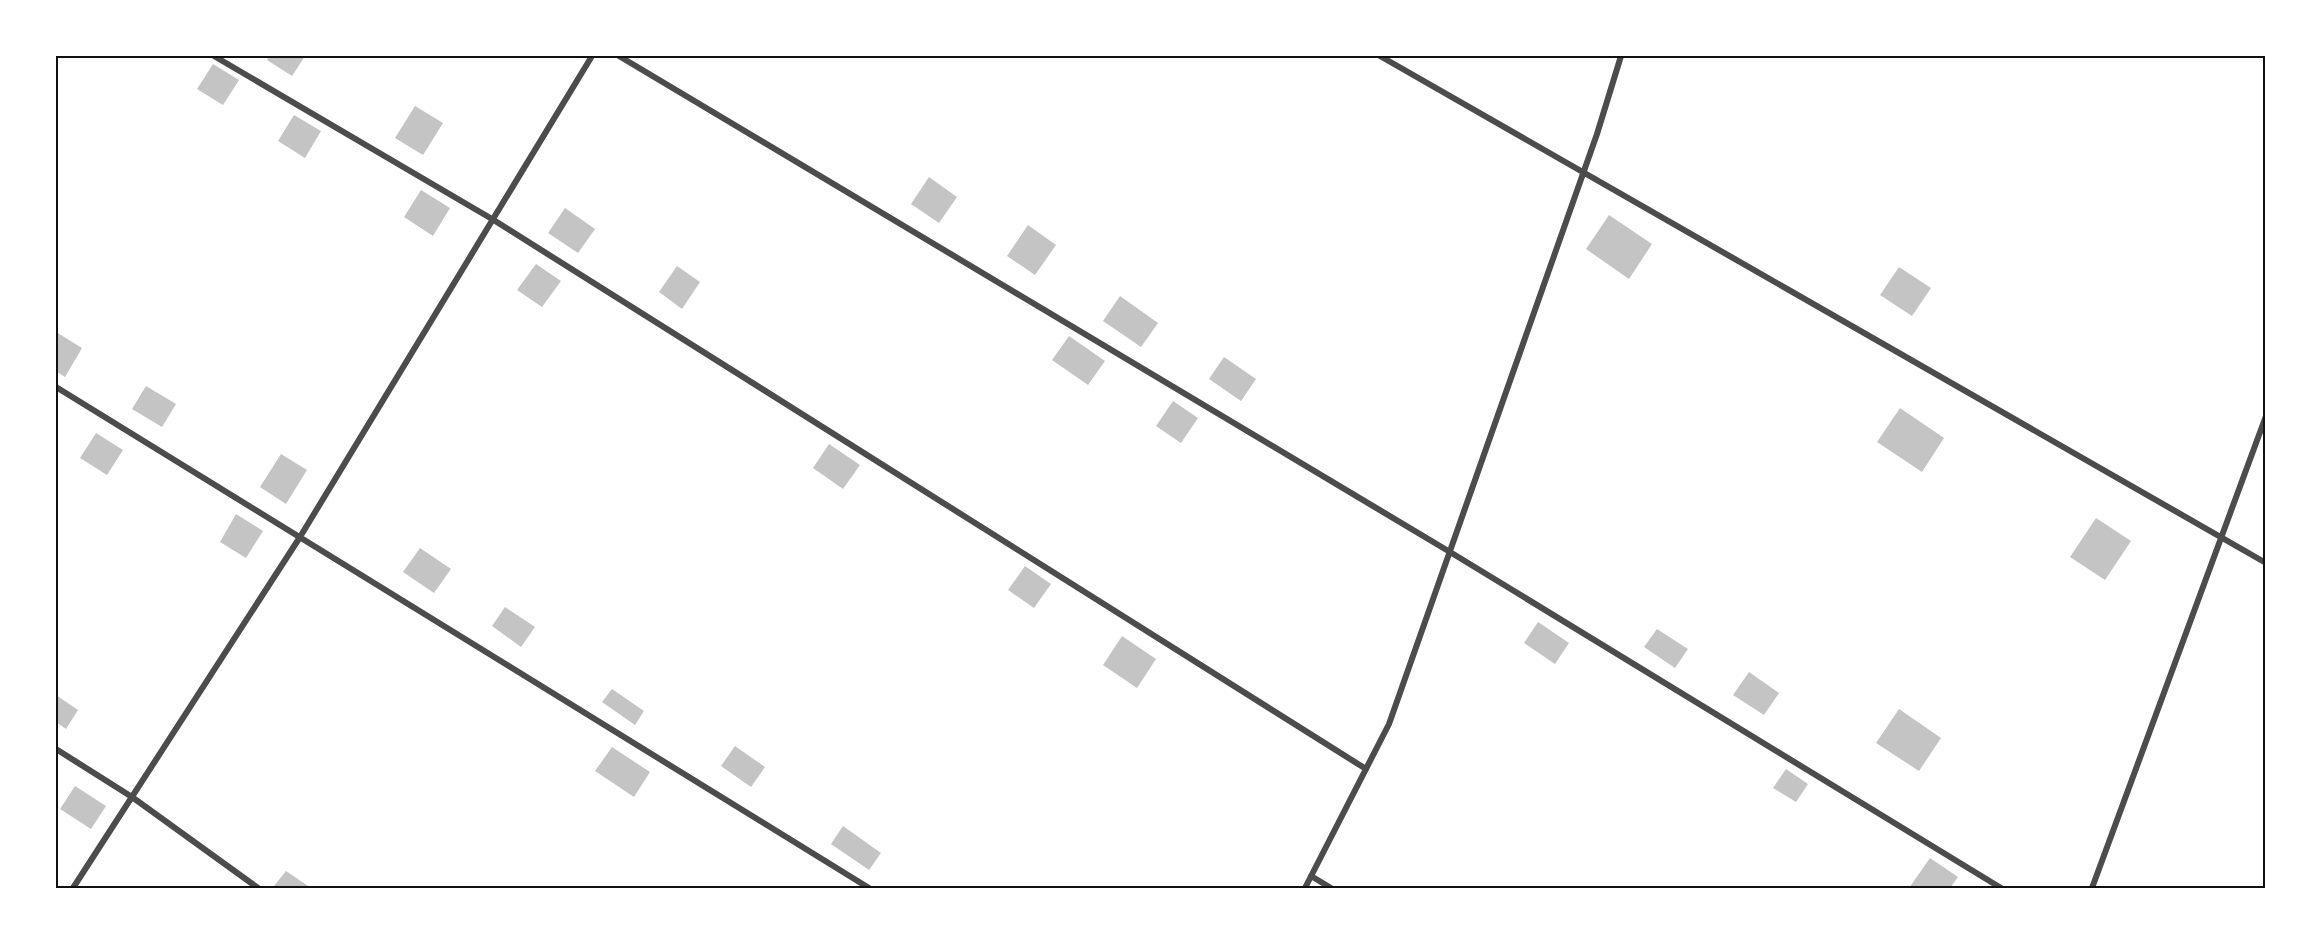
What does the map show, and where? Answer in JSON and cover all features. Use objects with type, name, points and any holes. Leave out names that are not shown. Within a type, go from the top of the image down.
[{"type":"street","points":[[214,56],[492,219],[1366,769]]},
{"type":"street","points":[[73,888],[300,537],[592,56]]},
{"type":"street","points":[[618,56],[1450,552],[2001,888]]},
{"type":"street","points":[[1380,56],[2265,563]]},
{"type":"street","points":[[1305,888],[1389,724],[1584,173],[1621,56]]},
{"type":"street","points":[[56,387],[869,888]]},
{"type":"street","points":[[2092,888],[2265,416]]},
{"type":"street","points":[[56,749],[132,797],[258,888]]},
{"type":"street","points":[[1311,876],[1331,888]]},
{"type":"building","points":[[269,56],[305,56],[292,76],[267,60]]},
{"type":"building","points":[[213,64],[239,80],[223,105],[197,89]]},
{"type":"building","points":[[415,106],[443,123],[423,155],[395,138]]},
{"type":"building","points":[[294,115],[321,131],[305,158],[278,141]]},
{"type":"building","points":[[929,177],[957,197],[939,223],[911,204]]},
{"type":"building","points":[[421,190],[450,208],[433,236],[404,217]]},
{"type":"building","points":[[565,208],[595,229],[578,253],[548,233]]},
{"type":"building","points":[[1609,215],[1652,244],[1629,279],[1586,249]]},
{"type":"building","points":[[1028,225],[1056,245],[1035,275],[1007,256]]},
{"type":"building","points":[[536,264],[561,281],[542,307],[517,290]]},
{"type":"building","points":[[677,266],[700,282],[682,309],[659,292]]},
{"type":"building","points":[[1899,267],[1931,288],[1912,316],[1880,295]]},
{"type":"building","points":[[1120,296],[1158,323],[1141,347],[1103,321]]},
{"type":"building","points":[[56,332],[82,348],[65,377],[56,371]]},
{"type":"building","points":[[1069,336],[1105,361],[1088,385],[1052,360]]},
{"type":"building","points":[[1224,357],[1256,379],[1241,401],[1209,379]]},
{"type":"building","points":[[146,386],[176,404],[162,427],[132,409]]},
{"type":"building","points":[[1173,401],[1198,418],[1181,443],[1156,426]]},
{"type":"building","points":[[1900,408],[1944,438],[1922,472],[1877,442]]},
{"type":"building","points":[[96,433],[123,450],[107,475],[80,458]]},
{"type":"building","points":[[829,444],[860,465],[843,489],[813,468]]},
{"type":"building","points":[[281,454],[307,470],[286,504],[260,487]]},
{"type":"building","points":[[236,514],[263,531],[246,558],[220,542]]},
{"type":"building","points":[[2096,518],[2131,541],[2105,580],[2070,557]]},
{"type":"building","points":[[420,548],[451,569],[434,593],[403,572]]},
{"type":"building","points":[[1025,566],[1051,584],[1034,608],[1008,590]]},
{"type":"building","points":[[505,607],[535,627],[521,647],[492,626]]},
{"type":"building","points":[[1538,622],[1569,643],[1555,664],[1524,643]]},
{"type":"building","points":[[1657,629],[1688,649],[1675,668],[1644,647]]},
{"type":"building","points":[[1122,636],[1156,659],[1137,688],[1103,665]]},
{"type":"building","points":[[1749,672],[1779,693],[1764,715],[1733,695]]},
{"type":"building","points":[[612,689],[644,711],[635,725],[602,702]]},
{"type":"building","points":[[56,695],[78,710],[66,729],[56,722]]},
{"type":"building","points":[[1899,709],[1941,738],[1919,771],[1876,743]]},
{"type":"building","points":[[735,746],[765,767],[751,787],[721,766]]},
{"type":"building","points":[[612,747],[650,772],[634,797],[595,771]]},
{"type":"building","points":[[1786,769],[1808,784],[1796,802],[1773,788]]},
{"type":"building","points":[[75,786],[106,806],[91,829],[60,809]]},
{"type":"building","points":[[843,826],[881,853],[869,870],[831,844]]},
{"type":"building","points":[[1930,858],[1958,877],[1950,888],[1909,888]]},
{"type":"building","points":[[286,871],[311,888],[277,888],[274,886]]}]
